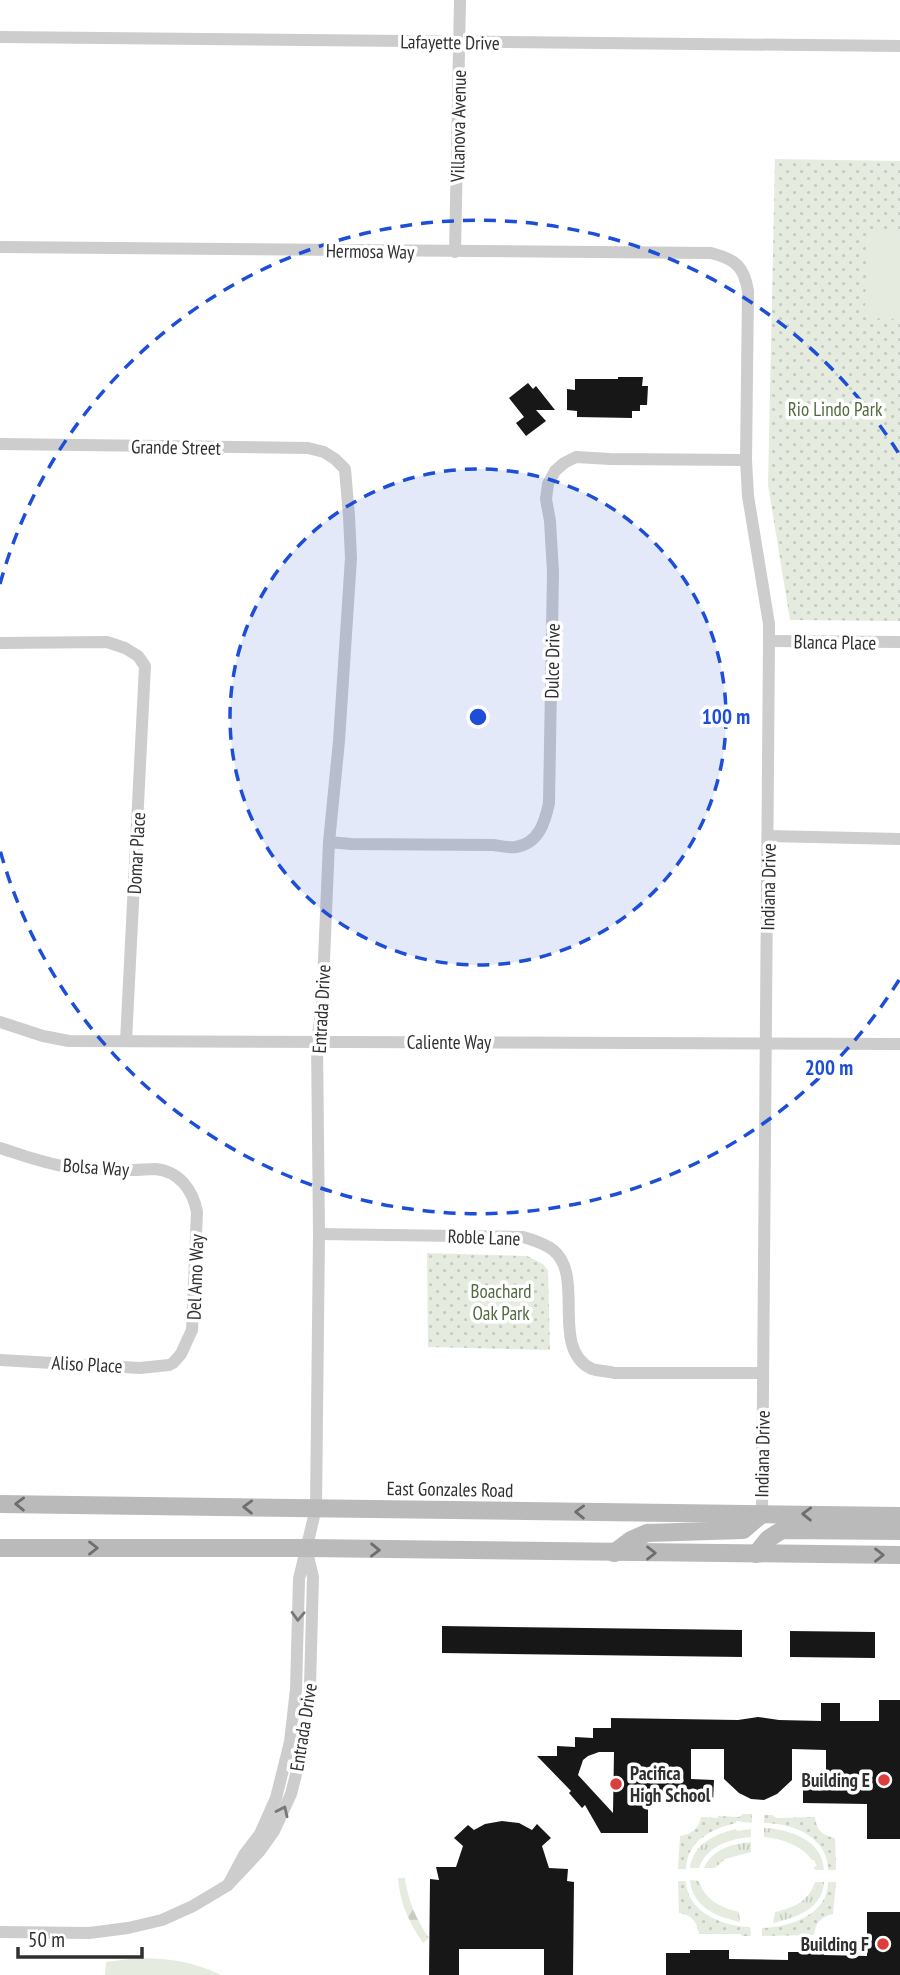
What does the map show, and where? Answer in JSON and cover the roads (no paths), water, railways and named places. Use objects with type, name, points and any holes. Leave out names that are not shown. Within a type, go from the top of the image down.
[{"type":"main road","name":"East Gonzales Road","points":[[0,1504],[900,1516]]},
{"type":"main road","points":[[614,1553],[631,1540],[648,1533],[743,1530],[762,1514]]},
{"type":"main road","points":[[756,1554],[768,1539],[782,1530],[900,1531]]},
{"type":"main road","points":[[0,1548],[306,1548],[900,1555]]},
{"type":"street","name":"Villanova Avenue","points":[[455,252],[460,0]]},
{"type":"street","name":"Lafayette Drive","points":[[0,37],[900,46]]},
{"type":"street","name":"Hermosa Way","points":[[0,247],[711,253],[725,256],[738,265]]},
{"type":"street","name":"Indiana Drive","points":[[738,265],[746,277],[748,291],[748,496],[769,624],[762,1514]]},
{"type":"street","name":"Grande Street","points":[[0,444],[308,448],[324,452],[345,469]]},
{"type":"street","name":"Dulce Drive","points":[[329,842],[516,847],[530,841],[543,827],[550,803],[553,572],[546,499],[548,484],[555,471],[576,457],[746,460]]},
{"type":"street","name":"Entrada Drive","points":[[0,1932],[89,1933],[128,1928],[162,1920],[193,1906],[228,1885],[274,1831],[291,1794],[305,1739],[310,1686],[313,1577],[306,1548],[316,1508],[319,1234],[317,1041],[322,1007],[329,842],[339,741],[351,558],[345,469]]},
{"type":"street","name":"Blanca Place","points":[[769,641],[900,642]]},
{"type":"street","name":"Domar Place","points":[[0,643],[107,642],[138,656],[145,666],[126,1041]]},
{"type":"street","points":[[768,836],[900,839]]},
{"type":"street","name":"Caliente Way","points":[[0,1022],[69,1041],[900,1044]]},
{"type":"street","name":"Bolsa Way","points":[[0,1148],[66,1167],[166,1171],[188,1187]]},
{"type":"street","name":"Del Amo Way","points":[[173,1363],[187,1344],[194,1315],[197,1212],[188,1187]]},
{"type":"street","name":"Roble Lane","points":[[319,1234],[523,1237],[554,1251],[563,1262],[568,1277],[569,1334],[580,1359],[592,1369],[614,1373],[763,1373]]},
{"type":"street","name":"Aliso Place","points":[[0,1360],[140,1368],[173,1363]]},
{"type":"place","name":"Building E","points":[[884,1780]]},
{"type":"place","name":"Pacifica High School","points":[[616,1784]]},
{"type":"place","name":"Building F","points":[[883,1944]]},
{"type":"park label","name":"Rio Lindo Park","points":[[835,409]]},
{"type":"park label","name":"Boachard Oak Park","points":[[501,1302]]}]
